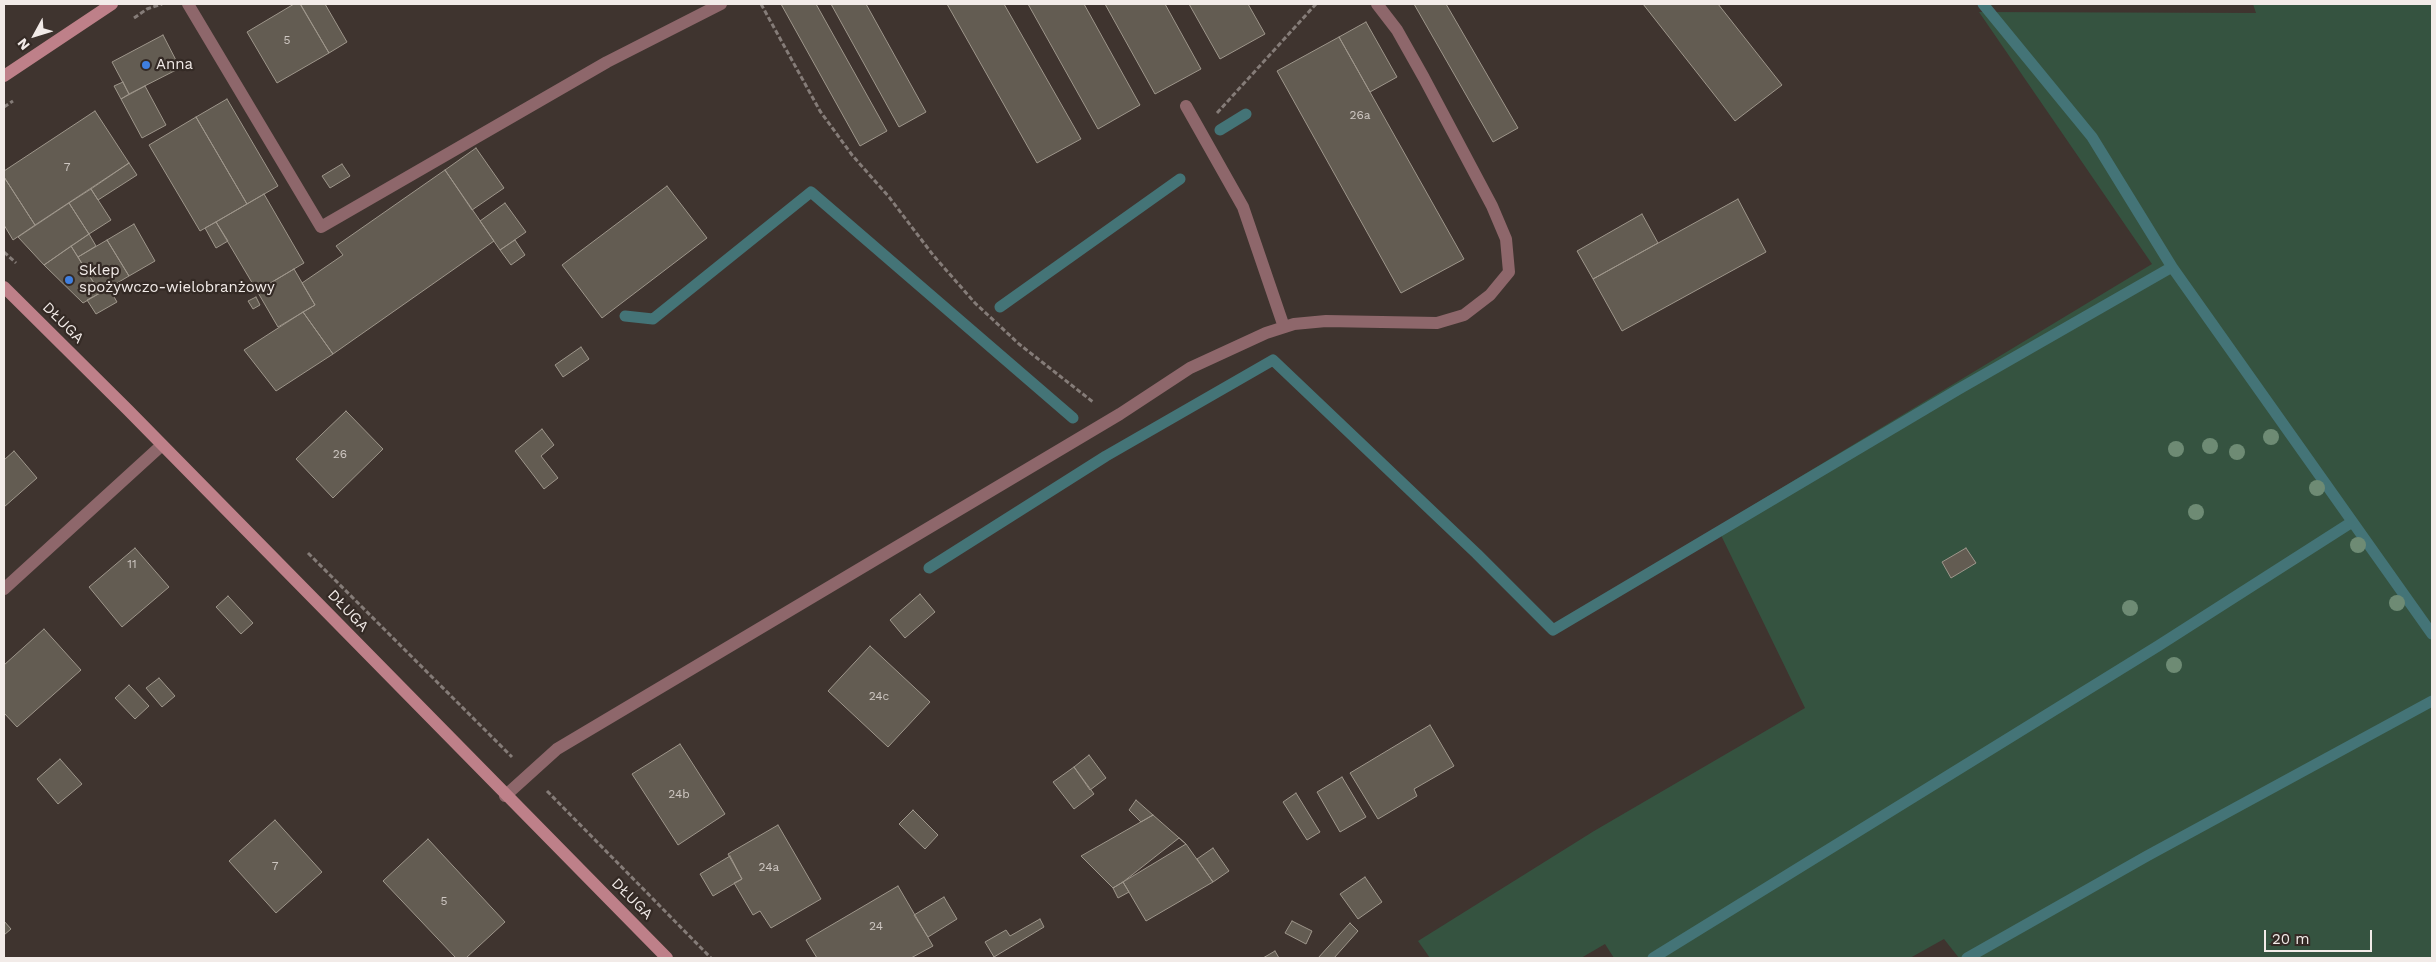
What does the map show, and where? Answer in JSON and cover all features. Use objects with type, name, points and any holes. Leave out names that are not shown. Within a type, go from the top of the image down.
[{"type":"street","points":[[4,76],[112,4]]},
{"type":"street","name":"DŁUGA","points":[[4,287],[667,958]]},
{"type":"lane","points":[[188,4],[320,228],[607,62],[720,4]]},
{"type":"lane","points":[[506,796],[556,750],[1120,414],[1190,368],[1294,324],[1326,321],[1437,323],[1464,314],[1490,295],[1509,272],[1506,239],[1492,206],[1397,30],[1377,4]]},
{"type":"lane","points":[[1186,106],[1243,207],[1284,327]]},
{"type":"lane","points":[[4,589],[162,445]]},
{"type":"path","points":[[761,4],[820,111],[852,155],[975,303],[1019,344],[1102,409],[1120,414]]},
{"type":"path","points":[[1200,131],[1316,4]]},
{"type":"path","points":[[4,252],[18,266]]},
{"type":"path","points":[[305,551],[712,958]]},
{"type":"green space","points":[[2253,4],[2432,4],[2432,958],[1959,958],[1944,939],[1910,958],[1614,958],[1605,944],[1581,958],[1430,958],[1418,941],[1594,831],[1805,708],[1717,527],[2152,264],[1979,12],[2256,13]]},
{"type":"building","points":[[294,4],[300,4],[329,53],[277,83],[247,32]]},
{"type":"building","points":[[325,4],[347,42],[329,53],[301,5]]},
{"type":"building","points":[[781,4],[816,4],[887,131],[860,146]]},
{"type":"building","points":[[831,4],[866,4],[926,112],[899,127]]},
{"type":"building","points":[[947,4],[1004,4],[1081,139],[1037,163]]},
{"type":"building","points":[[1028,4],[1084,4],[1140,105],[1098,129]]},
{"type":"building","points":[[1105,4],[1165,4],[1201,69],[1155,94]]},
{"type":"building","points":[[1189,4],[1248,4],[1265,34],[1220,59]]},
{"type":"building","points":[[1414,4],[1446,4],[1518,128],[1493,142]]},
{"type":"building","points":[[1643,4],[1718,4],[1782,85],[1735,121]]},
{"type":"building","points":[[1366,22],[1397,77],[1370,92],[1339,37]]},
{"type":"building","name":"Anna","points":[[163,35],[180,68],[129,94],[112,62]]},
{"type":"building","points":[[1339,37],[1464,259],[1401,293],[1277,71]]},
{"type":"building","points":[[123,82],[129,94],[121,99],[114,86]]},
{"type":"building","points":[[145,86],[166,125],[142,138],[121,99]]},
{"type":"building","points":[[227,99],[278,186],[247,204],[196,117]]},
{"type":"building","points":[[95,111],[129,163],[35,225],[4,177],[4,171]]},
{"type":"building","points":[[196,117],[247,204],[200,231],[149,145]]},
{"type":"building","points":[[476,148],[504,188],[472,210],[445,170]]},
{"type":"building","points":[[129,163],[137,175],[98,200],[91,189]]},
{"type":"building","points":[[342,164],[350,176],[330,188],[322,176]]},
{"type":"building","points":[[445,170],[494,241],[333,354],[303,312],[315,305],[302,283],[343,255],[336,246]]},
{"type":"building","points":[[4,177],[35,225],[13,240],[4,225]]},
{"type":"building","points":[[667,186],[707,238],[602,318],[562,265]]},
{"type":"building","points":[[91,189],[111,220],[89,234],[69,203]]},
{"type":"building","points":[[264,194],[304,263],[257,291],[216,222]]},
{"type":"building","points":[[1738,199],[1766,252],[1622,331],[1593,279]]},
{"type":"building","points":[[69,203],[89,234],[44,265],[18,237]]},
{"type":"building","points":[[505,203],[526,232],[500,250],[480,221]]},
{"type":"building","points":[[1642,214],[1658,243],[1593,279],[1577,251]]},
{"type":"building","points":[[216,222],[228,241],[216,248],[205,228]]},
{"type":"building","points":[[134,224],[155,261],[129,276],[107,240]]},
{"type":"building","points":[[89,234],[96,246],[78,257],[71,246]]},
{"type":"building","points":[[107,240],[129,276],[100,293],[78,257]]},
{"type":"building","points":[[515,240],[525,255],[511,265],[500,250]]},
{"type":"building","points":[[71,246],[100,293],[83,303],[44,265]]},
{"type":"building","points":[[294,269],[315,305],[278,327],[257,291]]},
{"type":"building","points":[[109,288],[117,302],[96,314],[87,300]]},
{"type":"building","points":[[256,297],[260,305],[253,309],[248,301]]},
{"type":"building","points":[[303,312],[333,354],[276,391],[244,350]]},
{"type":"building","points":[[581,347],[589,359],[563,377],[555,365]]},
{"type":"building","points":[[346,411],[383,449],[333,498],[296,459]]},
{"type":"building","points":[[542,429],[554,445],[541,456],[558,478],[544,489],[515,451]]},
{"type":"building","points":[[14,451],[37,478],[4,507],[4,460]]},
{"type":"building","points":[[135,548],[169,587],[122,627],[89,587]]},
{"type":"building","points":[[1966,548],[1976,563],[1951,578],[1942,562]]},
{"type":"building","points":[[920,594],[935,612],[905,638],[890,620]]},
{"type":"building","points":[[228,596],[253,623],[241,634],[216,607]]},
{"type":"building","points":[[44,629],[81,670],[17,727],[4,713],[4,665]]},
{"type":"building","points":[[870,646],[930,702],[888,747],[828,691]]},
{"type":"building","points":[[159,678],[175,696],[162,707],[146,688]]},
{"type":"building","points":[[129,685],[149,706],[135,719],[115,698]]},
{"type":"building","points":[[1430,725],[1454,766],[1414,789],[1417,796],[1378,819],[1350,773]]},
{"type":"building","points":[[680,744],[725,814],[678,845],[632,774]]},
{"type":"building","points":[[1089,755],[1106,778],[1090,790],[1074,767]]},
{"type":"building","points":[[60,759],[82,784],[58,804],[37,779]]},
{"type":"building","points":[[1074,767],[1094,794],[1074,809],[1053,782]]},
{"type":"building","points":[[1342,777],[1366,817],[1340,832],[1317,792]]},
{"type":"building","points":[[1296,793],[1320,832],[1307,840],[1283,802]]},
{"type":"building","points":[[1136,800],[1153,815],[1141,822],[1129,810]]},
{"type":"building","points":[[913,810],[938,835],[925,849],[899,824]]},
{"type":"building","points":[[1153,815],[1186,844],[1113,888],[1081,856]]},
{"type":"building","points":[[275,820],[322,872],[276,913],[229,861]]},
{"type":"building","points":[[778,825],[821,899],[771,928],[760,911],[753,915],[734,883],[742,879],[728,854]]},
{"type":"building","points":[[1179,838],[1186,844],[1213,882],[1146,921],[1123,882]]},
{"type":"building","points":[[428,839],[505,922],[466,958],[456,958],[383,881]]},
{"type":"building","points":[[1213,848],[1229,871],[1213,882],[1197,859]]},
{"type":"building","points":[[730,856],[742,879],[713,896],[700,874]]},
{"type":"building","points":[[1365,877],[1382,902],[1358,919],[1340,894]]},
{"type":"building","points":[[1123,882],[1129,892],[1118,898],[1113,888]]},
{"type":"building","points":[[898,886],[933,946],[911,958],[817,958],[806,940]]},
{"type":"building","points":[[944,897],[957,919],[928,937],[914,915]]},
{"type":"building","points":[[1040,919],[1044,927],[994,957],[985,942],[1006,930],[1010,936]]},
{"type":"building","points":[[4,921],[11,929],[4,935]]},
{"type":"building","points":[[1292,921],[1312,931],[1306,944],[1285,933]]},
{"type":"building","points":[[1350,923],[1358,931],[1334,958],[1318,958]]},
{"type":"building","points":[[1275,951],[1279,958],[1263,958]]},
{"type":"waterway","points":[[1983,4],[2092,137],[2172,267]]},
{"type":"waterway","points":[[1220,130],[1246,114]]},
{"type":"waterway","points":[[1000,307],[1180,179]]},
{"type":"waterway","points":[[625,316],[653,319],[811,192],[1073,418]]},
{"type":"waterway","points":[[929,568],[1106,456],[1273,360],[1477,554],[1553,630],[1959,389],[2172,267],[2432,634]]},
{"type":"waterway","points":[[1653,958],[2158,646],[2352,522]]},
{"type":"waterway","points":[[1967,958],[2147,856],[2432,701]]},
{"type":"place","name":"Anna","points":[[146,65]]},
{"type":"place","name":"Sklep spożywczo-wielobranżowy","points":[[69,280]]}]
